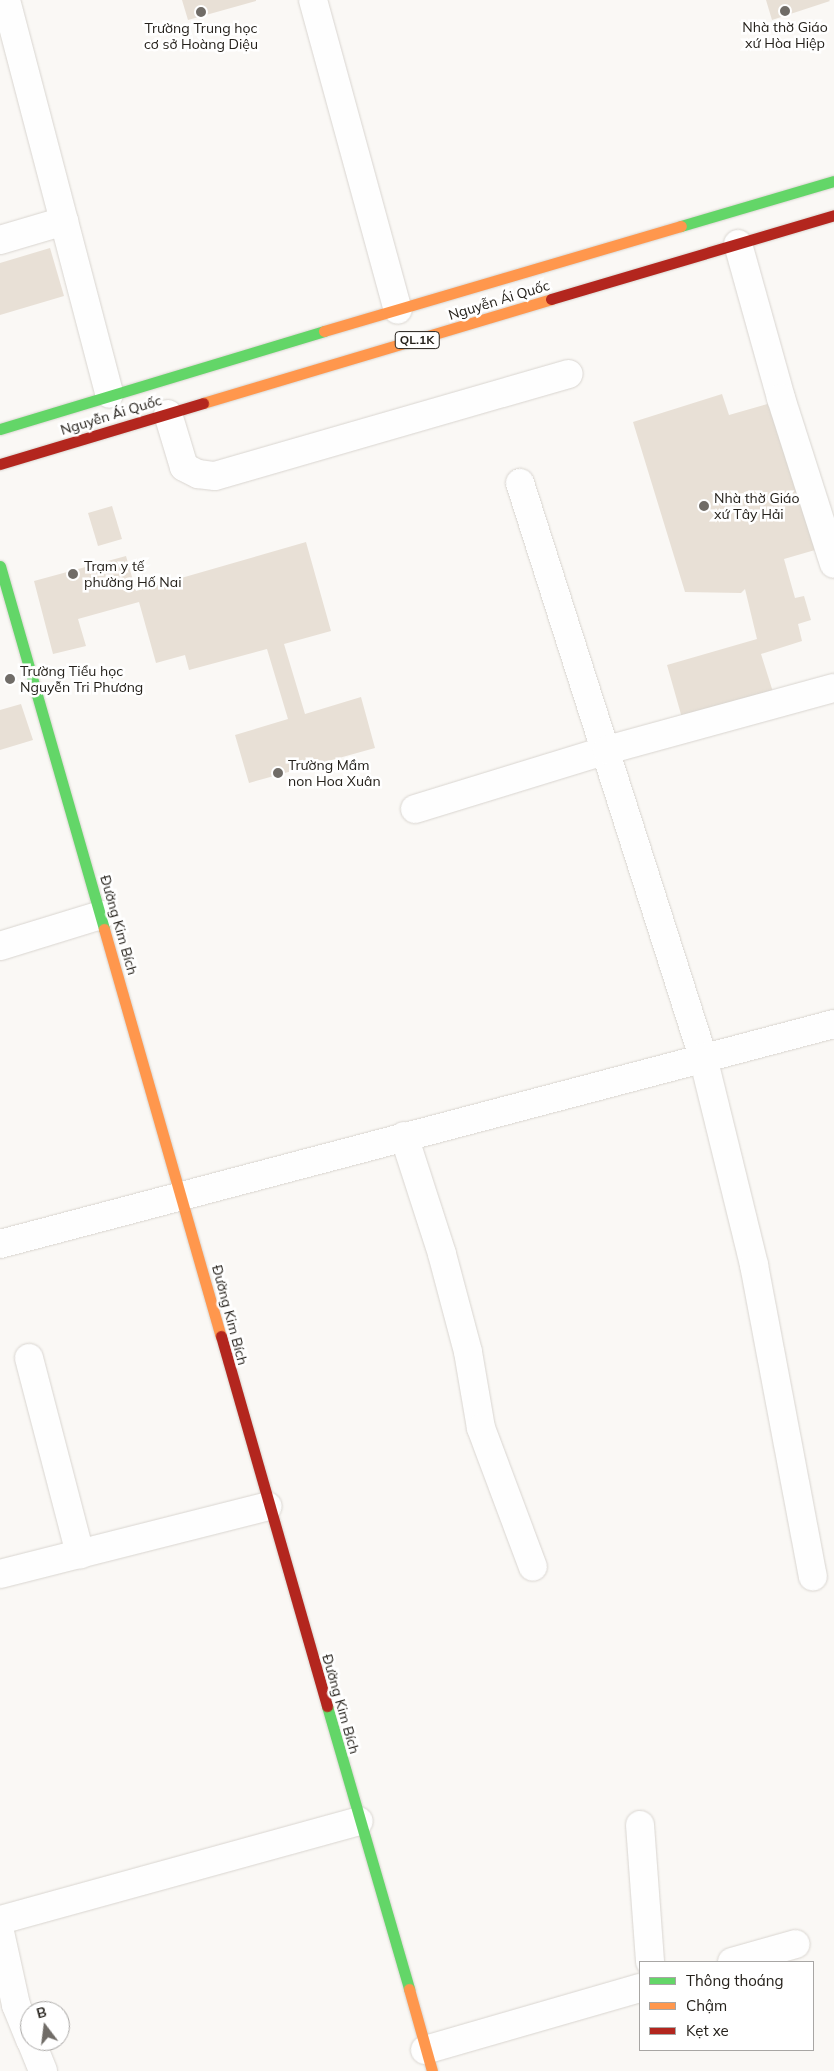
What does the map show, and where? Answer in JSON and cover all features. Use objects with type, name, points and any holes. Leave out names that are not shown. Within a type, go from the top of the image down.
[{"type":"main road","name":"Nguyễn Ái Quốc","points":[[0,429],[109,394],[834,181]]},
{"type":"main road","name":"Nguyễn Ái Quốc","points":[[0,464],[834,215]]},
{"type":"main road","name":"Đường Kim Bích","points":[[0,566],[182,1194],[268,1506],[429,2060]]},
{"type":"street","points":[[6,0],[109,394]]},
{"type":"street","points":[[313,0],[398,310]]},
{"type":"street","points":[[0,240],[64,222]]},
{"type":"street","points":[[738,244],[781,398],[834,564]]},
{"type":"street","points":[[168,414],[184,467],[198,474],[215,476],[569,374]]},
{"type":"street","points":[[520,483],[607,750],[703,1057],[754,1265],[813,1576]]},
{"type":"street","points":[[415,809],[607,750],[834,688]]},
{"type":"street","points":[[0,946],[100,915]]},
{"type":"street","points":[[0,1244],[182,1194],[834,1024]]},
{"type":"street","points":[[404,1136],[442,1254],[468,1352],[481,1428],[533,1566]]},
{"type":"street","points":[[29,1358],[80,1554]]},
{"type":"street","points":[[0,1574],[268,1506]]},
{"type":"street","points":[[0,1920],[359,1821]]},
{"type":"street","points":[[640,1825],[650,1961]]},
{"type":"street","points":[[0,1932],[8,2007],[20,2025]]},
{"type":"street","points":[[736,1961],[796,1944]]},
{"type":"street","points":[[429,2060],[639,1988]]},
{"type":"street","points":[[35,2051],[43,2071]]},
{"type":"building","name":"Trường Trung học cơ sở Hoàng Diệu","points":[[182,0],[256,0],[256,1],[188,20]]},
{"type":"building","name":"Nhà thờ Giáo xứ Hòa Hiệp","points":[[766,0],[829,0],[830,1],[772,20]]},
{"type":"building","points":[[50,248],[64,296],[0,315],[0,263]]},
{"type":"building","points":[[722,394],[729,415],[771,403],[815,550],[784,559],[795,598],[804,596],[811,620],[798,624],[802,641],[761,654],[773,692],[682,718],[667,665],[757,639],[745,589],[741,593],[685,592],[633,422]]},
{"type":"building","points":[[112,506],[122,539],[98,546],[88,513]]},
{"type":"building","points":[[306,542],[331,631],[284,644],[305,714],[361,697],[375,748],[249,783],[235,735],[288,719],[267,649],[189,670],[185,655],[156,663],[139,602],[78,619],[86,646],[53,654],[34,581],[126,556],[136,591]]},
{"type":"building","points":[[21,704],[33,740],[0,750],[0,710]]},
{"type":"traffic: fast","points":[[681,226],[834,181]]},
{"type":"traffic: fast","points":[[0,429],[324,331]]},
{"type":"traffic: fast","points":[[0,566],[104,929]]},
{"type":"traffic: fast","points":[[327,1706],[409,1989]]},
{"type":"traffic: slow","points":[[324,331],[681,226]]},
{"type":"traffic: slow","points":[[203,403],[551,299]]},
{"type":"traffic: slow","points":[[104,929],[221,1336]]},
{"type":"traffic: slow","points":[[409,1989],[432,2071]]},
{"type":"traffic: jam","points":[[551,299],[834,215]]},
{"type":"traffic: jam","points":[[0,464],[203,403]]},
{"type":"traffic: jam","points":[[221,1336],[327,1706]]},
{"type":"place","name":"Nhà thờ Giáo xứ Hòa Hiệp","points":[[785,11]]},
{"type":"place","name":"Trường Trung học cơ sở Hoàng Diệu","points":[[201,12]]},
{"type":"place","name":"Nhà thờ Giáo xứ Tây Hải","points":[[704,506]]},
{"type":"place","name":"Trạm y tế phường Hố Nai","points":[[73,574]]},
{"type":"place","name":"Trường Tiểu học Nguyễn Tri Phương","points":[[10,679]]},
{"type":"place","name":"Trường Mầm non Hoa Xuân","points":[[278,773]]}]
